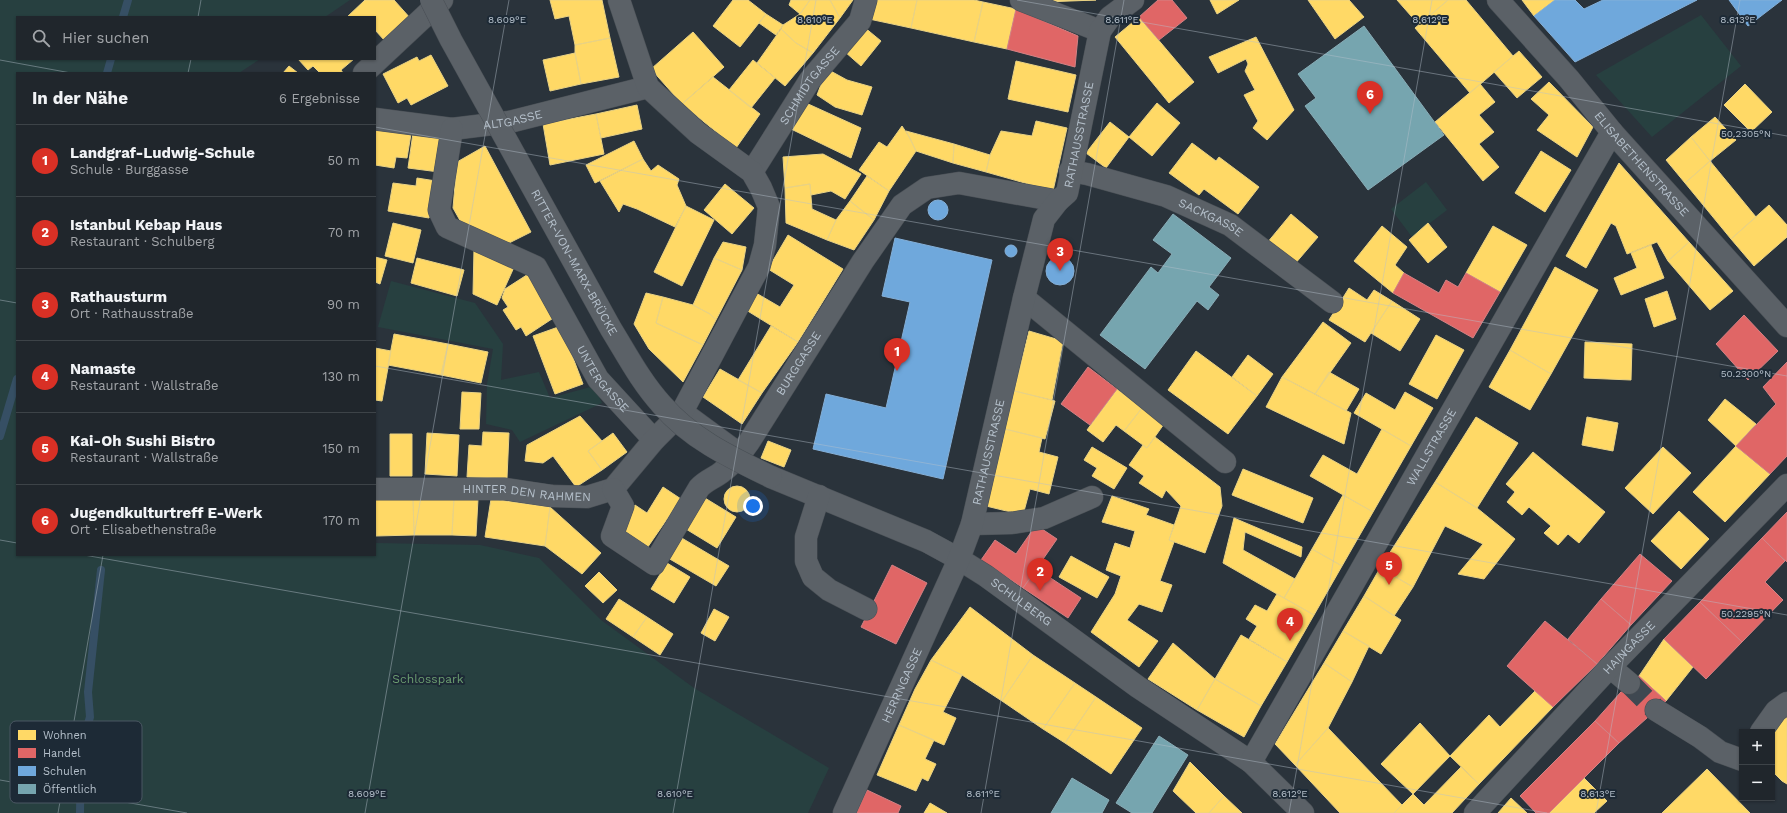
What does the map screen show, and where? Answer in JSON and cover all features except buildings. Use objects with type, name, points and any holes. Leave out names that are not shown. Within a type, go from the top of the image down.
[{"type":"street","name":"RITTER-VON-MARX-BRÜCKE","points":[[431,0],[636,372],[662,406],[694,434],[727,455],[771,477]]},
{"type":"street","points":[[365,72],[442,0]]},
{"type":"street","points":[[613,489],[654,440],[682,412],[759,267],[770,207],[752,172],[698,133],[648,87],[619,0]]},
{"type":"street","name":"SCHMIDTGASSE","points":[[752,172],[782,127],[810,80],[860,21],[866,0]]},
{"type":"street","points":[[1021,0],[1100,31]]},
{"type":"street","name":"RATHAUSSTRASSE","points":[[959,559],[972,524],[1024,298],[1044,219],[1058,201],[1067,193],[1070,171],[1100,31],[1110,17],[1133,0]]},
{"type":"street","name":"ELISABETHENSTRASSE","points":[[1498,0],[1569,79],[1612,132],[1787,326]]},
{"type":"street","name":"ALTGASSE","points":[[376,119],[452,129],[508,122],[648,87]]},
{"type":"street","name":"UNTERGASSE","points":[[452,129],[438,210],[447,227],[536,267],[598,379],[654,440]]},
{"type":"street","name":"WALLSTRASSE","points":[[1252,762],[1612,132]]},
{"type":"street","name":"SACKGASSE","points":[[1070,171],[1088,174],[1166,196],[1230,226],[1332,302]]},
{"type":"street","name":"BURGGASSE","points":[[613,489],[623,506],[612,536],[654,564],[699,488],[705,482],[722,472],[740,454],[863,261],[902,205],[927,188],[959,183],[1058,201]]},
{"type":"street","points":[[1024,298],[1225,462]]},
{"type":"street","points":[[682,412],[740,454]]},
{"type":"street","name":"SCHULBERG","points":[[771,477],[926,541],[986,576],[1138,687],[1252,762],[1303,813]]},
{"type":"street","name":"HAINGASSE","points":[[1475,813],[1610,667],[1787,485]]},
{"type":"street","name":"HINTER DEN RAHMEN","points":[[376,489],[505,489],[552,496],[587,497],[613,489]]},
{"type":"street","points":[[819,496],[806,537],[806,562],[813,577],[828,590],[866,609]]},
{"type":"street","points":[[972,524],[1012,523],[1044,518],[1092,497]]},
{"type":"street","name":"HERRNGASSE","points":[[844,813],[959,559]]},
{"type":"street","points":[[1610,667],[1629,684]]},
{"type":"street","points":[[1764,729],[1776,711],[1787,703]]},
{"type":"street","points":[[1656,710],[1700,737],[1720,752],[1739,759]]},
{"type":"street","points":[[1720,752],[1739,750]]},
{"type":"green space","name":"Schlosspark","points":[[0,0],[350,0],[326,16],[16,16],[16,60],[258,60],[240,72],[16,72],[16,556],[376,556],[376,543],[480,545],[539,558],[601,620],[694,688],[829,768],[808,813],[0,813]]},
{"type":"green space","points":[[1701,15],[1741,66],[1652,137],[1596,75]]},
{"type":"green space","points":[[1426,182],[1447,210],[1412,237],[1391,209]]},
{"type":"green space","points":[[391,281],[475,303],[503,344],[501,380],[539,372],[550,398],[594,386],[602,403],[520,442],[512,430],[486,424],[487,384],[493,349],[378,327]]},
{"type":"waterway","points":[[123,16],[128,0]]},
{"type":"waterway","points":[[107,72],[111,60]]},
{"type":"waterway","points":[[0,436],[16,382]]},
{"type":"waterway","points":[[89,721],[90,717],[88,692],[101,570]]},
{"type":"waterway","points":[[80,803],[80,813]]},
{"type":"tunnel","points":[[1629,683],[1656,710]]},
{"type":"place","name":"Jugendkulturtreff E-Werk","points":[[1370,114]]},
{"type":"place","name":"Rathausturm","points":[[1060,271]]},
{"type":"place","name":"Landgraf-Ludwig-Schule","points":[[897,371]]},
{"type":"place","name":"Kai-Oh Sushi Bistro","points":[[1389,585]]},
{"type":"place","name":"Istanbul Kebap Haus","points":[[1040,591]]},
{"type":"place","name":"Namaste","points":[[1290,641]]}]
